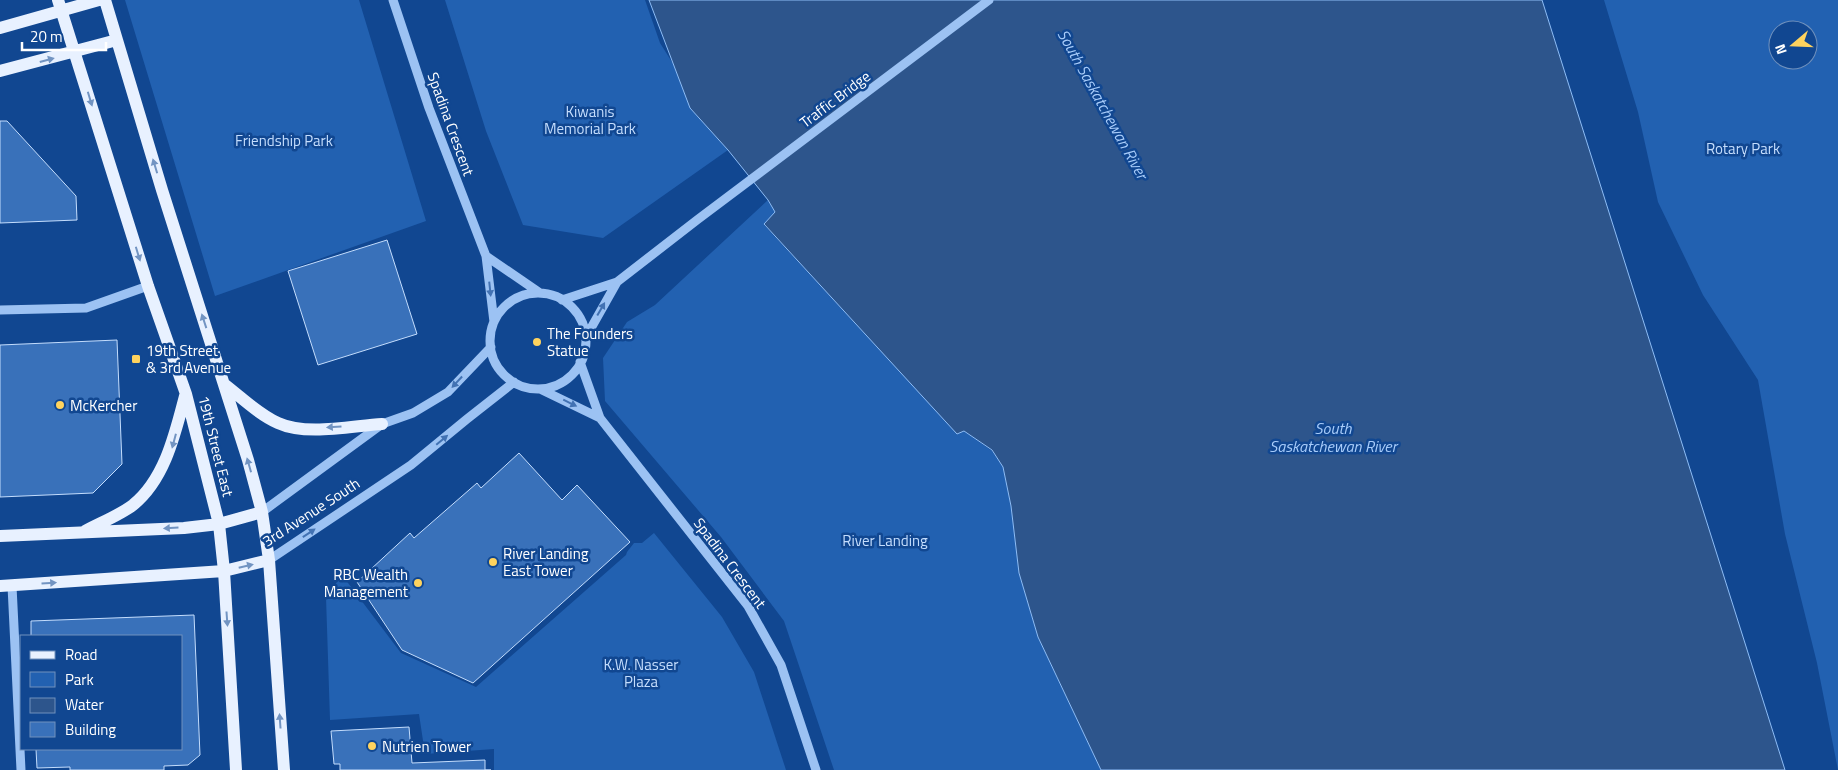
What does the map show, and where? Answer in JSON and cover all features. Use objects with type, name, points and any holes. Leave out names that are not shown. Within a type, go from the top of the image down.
[{"type":"main road","points":[[0,28],[60,5],[99,0]]},
{"type":"main road","name":"19th Street East","points":[[104,0],[262,512],[268,560],[284,770]]},
{"type":"main road","name":"19th Street East","points":[[60,5],[148,286],[186,394],[219,524],[224,571],[236,770]]},
{"type":"main road","points":[[0,71],[117,40]]},
{"type":"main road","points":[[224,384],[278,423],[296,428],[312,429],[382,424]]},
{"type":"main road","points":[[82,533],[133,506],[152,485],[171,450],[186,394]]},
{"type":"main road","name":"3rd Avenue South","points":[[0,536],[184,528],[219,524],[262,512]]},
{"type":"main road","name":"3rd Avenue South","points":[[6,586],[224,571],[268,560]]},
{"type":"street","name":"Spadina Crescent","points":[[393,0],[429,108],[486,256],[494,322]]},
{"type":"street","name":"Traffic Bridge","points":[[617,282],[989,0]]},
{"type":"street","points":[[486,256],[540,293],[562,300],[576,312],[582,323],[586,345],[576,370],[564,381],[540,389],[526,387],[504,375],[493,357],[490,335],[499,313],[515,298],[540,293]]},
{"type":"street","points":[[562,300],[617,282]]},
{"type":"street","points":[[586,337],[617,282]]},
{"type":"street","points":[[0,310],[86,308],[148,286]]},
{"type":"street","name":"3rd Avenue South","points":[[262,512],[382,424],[413,413],[448,392],[491,346]]},
{"type":"street","name":"Spadina Crescent","points":[[580,362],[600,418],[748,606],[781,665],[816,770]]},
{"type":"street","name":"3rd Avenue South","points":[[268,560],[411,465],[514,382]]},
{"type":"street","name":"Spadina Crescent","points":[[540,389],[600,418]]},
{"type":"street","points":[[6,586],[21,770]]},
{"type":"green space","name":"Friendship Park","points":[[125,0],[359,0],[426,221],[215,296]]},
{"type":"green space","name":"Kiwanis Memorial Park","points":[[445,0],[645,0],[660,43],[684,81],[690,108],[728,150],[603,238],[523,225],[486,131]]},
{"type":"green space","name":"Rotary Park","points":[[1604,0],[1838,0],[1838,770],[1817,663],[1785,534],[1758,380],[1703,295],[1658,202],[1638,112]]},
{"type":"green space","name":"River Landing","points":[[768,200],[775,212],[764,225],[957,433],[964,431],[992,451],[1003,467],[1011,506],[1019,573],[1038,637],[1101,770],[834,770],[784,621],[721,537],[605,401],[603,358],[627,322],[655,305]]},
{"type":"green space","name":"K.W. Nasser Plaza","points":[[654,533],[722,617],[754,672],[786,770],[494,770],[494,749],[425,754],[419,714],[330,720],[326,597],[342,575],[401,653],[476,687],[626,555],[634,543],[642,543]]},
{"type":"water","name":"South Saskatchewan River","points":[[649,0],[1542,0],[1785,770],[1101,770],[1038,637],[1019,573],[1011,506],[1003,467],[992,450],[964,431],[957,434],[764,224],[775,212],[768,200],[728,150],[690,108]]},
{"type":"building","points":[[0,121],[7,121],[76,196],[77,220],[0,223]]},
{"type":"building","points":[[387,240],[417,334],[318,365],[288,271]]},
{"type":"building","name":"McKercher","points":[[117,340],[122,464],[93,493],[0,497],[0,345]]},
{"type":"building","name":"River Landing East Tower","points":[[519,453],[562,500],[577,485],[630,542],[473,683],[402,650],[357,582],[410,533],[414,538],[477,483],[481,488]]},
{"type":"building","points":[[194,615],[200,755],[188,765],[164,766],[164,770],[70,770],[70,767],[37,768],[36,750],[182,750],[182,635],[31,635],[31,621]]},
{"type":"building","name":"Nutrien Tower","points":[[409,727],[412,763],[485,760],[485,770],[340,770],[340,764],[334,764],[331,731]]},
{"type":"place","name":"The Founders Statue","points":[[537,342]]},
{"type":"place","name":"19th Street & 3rd Avenue","points":[[136,359]]},
{"type":"place","name":"McKercher","points":[[60,405]]},
{"type":"place","name":"River Landing East Tower","points":[[493,562]]},
{"type":"place","name":"RBC Wealth Management","points":[[418,583]]},
{"type":"place","name":"Nutrien Tower","points":[[372,746]]}]
